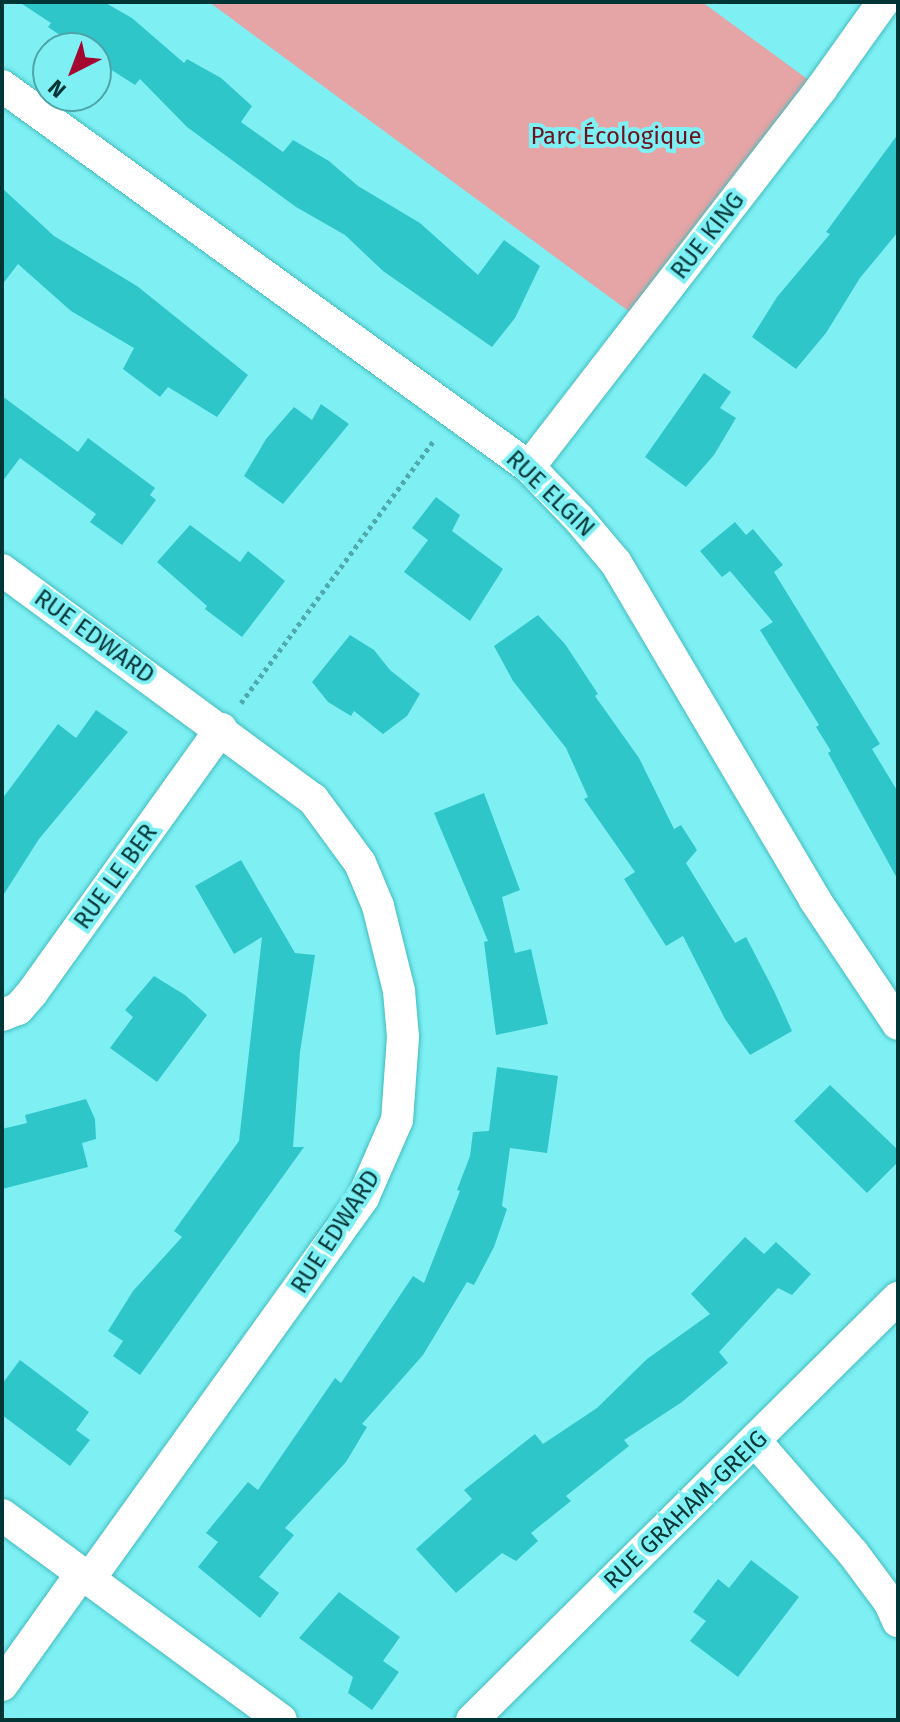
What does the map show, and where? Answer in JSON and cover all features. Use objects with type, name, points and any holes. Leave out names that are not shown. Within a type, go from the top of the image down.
[{"type":"street","name":"RUE KING","points":[[529,467],[821,89],[883,2]]},
{"type":"street","name":"RUE ELGIN","points":[[2,86],[529,467],[616,563],[815,900],[898,1024]]},
{"type":"street","name":"RUE EDWARD","points":[[2,570],[313,799],[360,863],[378,906],[399,991],[403,1037],[397,1120],[383,1160],[349,1220],[2,1685]]},
{"type":"street","name":"RUE LE BER","points":[[2,1015],[18,1009],[32,993],[221,729]]},
{"type":"street","name":"RUE GRAHAM-GREIG","points":[[472,1720],[898,1298]]},
{"type":"street","points":[[756,1442],[853,1553],[890,1603],[898,1621]]},
{"type":"street","points":[[2,1515],[281,1720]]},
{"type":"path","points":[[221,729],[454,412]]},
{"type":"green space","name":"Parc Écologique","points":[[209,2],[702,2],[821,89],[642,321]]},
{"type":"building","points":[[19,2],[104,2],[132,18],[184,63],[187,59],[221,78],[252,106],[241,122],[283,152],[293,140],[329,161],[358,186],[420,223],[478,275],[504,240],[540,266],[515,318],[492,347],[383,271],[345,235],[296,207],[187,127],[140,79],[135,85],[112,70],[112,32],[55,32],[48,27],[51,23]]},
{"type":"building","points":[[898,134],[898,232],[860,278],[826,333],[796,369],[752,337],[777,297],[830,234],[826,232]]},
{"type":"building","points":[[2,188],[54,236],[137,286],[248,375],[217,417],[168,387],[160,397],[123,369],[134,348],[71,311],[18,264],[2,285]]},
{"type":"building","points":[[704,373],[731,392],[720,408],[736,418],[714,455],[686,487],[645,457]]},
{"type":"building","points":[[2,396],[78,452],[88,438],[155,488],[150,495],[156,500],[122,545],[90,522],[96,514],[20,458],[2,482]]},
{"type":"building","points":[[321,404],[349,424],[283,504],[244,476],[266,439],[294,407],[312,420]]},
{"type":"building","points":[[436,497],[460,515],[452,531],[503,569],[470,621],[404,572],[428,540],[412,528]]},
{"type":"building","points":[[735,522],[746,535],[753,529],[783,565],[774,572],[880,744],[872,749],[898,792],[898,880],[828,753],[831,751],[816,727],[819,725],[760,630],[773,622],[730,571],[722,577],[700,551]]},
{"type":"building","points":[[190,525],[240,562],[248,551],[285,581],[242,637],[205,609],[207,606],[157,562]]},
{"type":"building","points":[[538,615],[565,644],[598,694],[595,696],[639,758],[674,829],[681,825],[697,850],[686,863],[735,943],[746,937],[774,991],[792,1031],[750,1055],[725,1019],[683,936],[666,946],[624,879],[635,872],[584,799],[588,797],[566,748],[513,681],[494,646]]},
{"type":"building","points":[[350,635],[374,650],[390,670],[420,694],[407,716],[383,734],[354,711],[351,716],[328,702],[312,682]]},
{"type":"building","points":[[96,710],[128,732],[39,839],[2,897],[2,799],[58,724],[76,738]]},
{"type":"building","points":[[484,793],[520,890],[502,897],[515,953],[531,949],[548,1024],[496,1035],[484,942],[488,941],[434,813]]},
{"type":"building","points":[[241,860],[295,953],[315,955],[300,1052],[293,1147],[304,1147],[140,1375],[113,1356],[123,1341],[108,1331],[133,1291],[182,1237],[174,1231],[239,1141],[262,937],[234,954],[195,886]]},
{"type":"building","points":[[154,976],[185,995],[207,1015],[157,1082],[110,1048],[133,1017],[125,1010]]},
{"type":"building","points":[[497,1067],[558,1076],[547,1153],[510,1148],[502,1206],[507,1209],[494,1247],[474,1285],[467,1282],[423,1355],[362,1424],[367,1427],[346,1462],[285,1528],[294,1535],[259,1577],[279,1593],[260,1618],[198,1567],[218,1542],[206,1533],[248,1482],[258,1490],[335,1378],[341,1383],[413,1276],[424,1283],[460,1191],[457,1190],[470,1156],[473,1132],[489,1131]]},
{"type":"building","points":[[830,1085],[898,1150],[898,1162],[867,1193],[794,1121]]},
{"type":"building","points":[[86,1099],[95,1119],[96,1139],[82,1143],[88,1167],[2,1189],[2,1129],[27,1123],[25,1115]]},
{"type":"building","points":[[745,1237],[764,1254],[776,1242],[811,1274],[792,1295],[778,1288],[719,1352],[728,1363],[682,1402],[624,1440],[629,1446],[566,1496],[571,1501],[531,1533],[538,1541],[516,1561],[502,1553],[456,1593],[416,1549],[472,1499],[464,1490],[535,1434],[543,1444],[597,1408],[647,1359],[710,1314],[691,1294]]},
{"type":"building","points":[[20,1360],[89,1412],[76,1430],[90,1440],[70,1466],[2,1415],[2,1384]]},
{"type":"building","points":[[751,1560],[799,1597],[738,1677],[690,1641],[706,1621],[693,1612],[718,1579],[729,1588]]},
{"type":"building","points":[[339,1592],[400,1637],[383,1661],[399,1672],[372,1710],[348,1693],[353,1677],[299,1638]]}]
